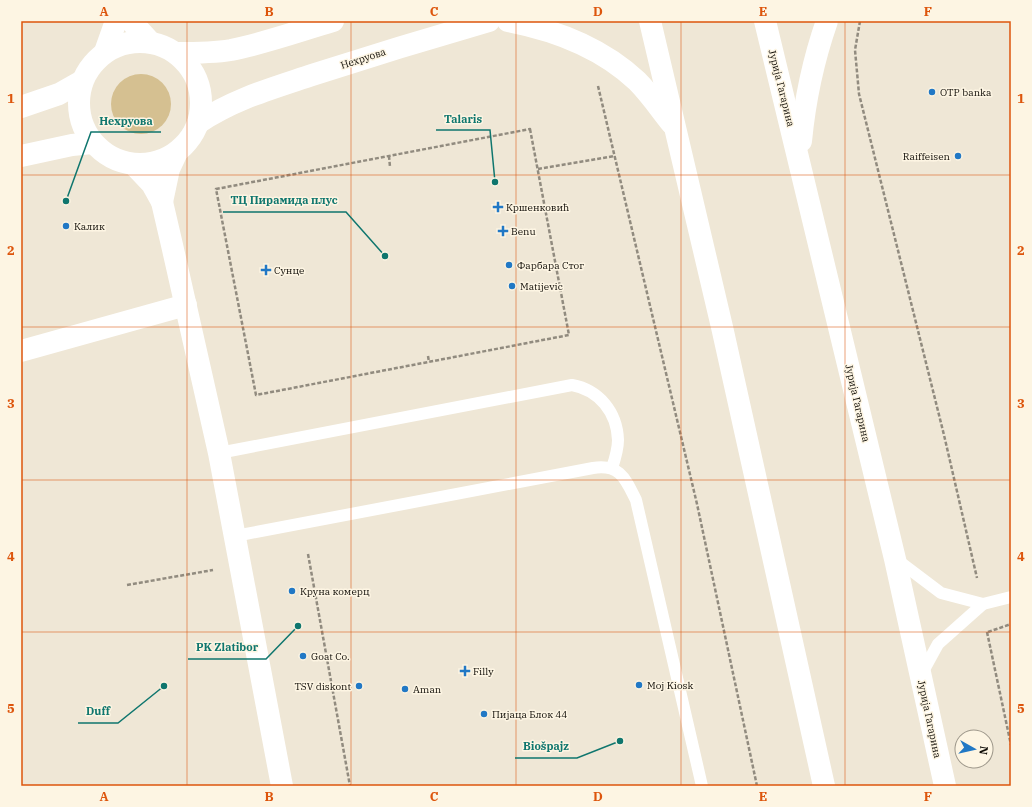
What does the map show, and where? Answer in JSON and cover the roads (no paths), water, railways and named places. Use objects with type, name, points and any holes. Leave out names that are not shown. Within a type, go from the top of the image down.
[{"type":"street","points":[[105,52],[116,21]]},
{"type":"street","points":[[131,21],[150,42]]},
{"type":"street","points":[[176,53],[209,53],[231,50],[333,21]]},
{"type":"street","name":"Нехруова","points":[[198,124],[219,109],[242,98],[379,53],[489,21]]},
{"type":"street","points":[[508,21],[550,32],[589,47],[621,68],[637,82],[677,131]]},
{"type":"street","points":[[650,21],[677,131],[824,786]]},
{"type":"street","name":"Јурија Гагарина","points":[[765,21],[896,559],[945,786]]},
{"type":"street","points":[[799,156],[804,104],[814,57],[826,21]]},
{"type":"street","points":[[150,42],[164,46],[176,53],[189,67],[198,84],[201,97],[198,124],[189,139],[177,152],[156,162],[134,165],[124,163],[106,155],[92,142],[82,124],[79,113],[79,91],[82,81],[92,65],[105,52],[127,43],[150,42]]},
{"type":"street","points":[[21,107],[59,94],[82,81]]},
{"type":"street","points":[[21,156],[92,142]]},
{"type":"street","points":[[162,202],[169,169],[177,152]]},
{"type":"street","points":[[134,165],[152,184],[162,202],[219,453],[282,786]]},
{"type":"street","points":[[21,351],[186,305]]},
{"type":"lane","points":[[219,453],[572,385],[583,387],[595,393],[611,412],[616,426],[618,441],[612,468]]},
{"type":"lane","points":[[235,536],[592,468],[612,468],[622,475],[636,500],[702,786]]},
{"type":"lane","points":[[896,559],[941,593],[983,604]]},
{"type":"lane","points":[[921,676],[938,644],[983,604],[1011,597]]},
{"type":"place","name":"OTP banka","points":[[932,92]]},
{"type":"place","name":"Raiffeisen","points":[[958,156]]},
{"type":"place","name":"Talaris","points":[[495,182]]},
{"type":"place","name":"Нехруова","points":[[66,201]]},
{"type":"place","name":"Кршенковић","points":[[498,207]]},
{"type":"place","name":"Калик","points":[[66,226]]},
{"type":"place","name":"Benu","points":[[503,231]]},
{"type":"place","name":"ТЦ Пирамида плус","points":[[385,256]]},
{"type":"place","name":"Фарбара Стог","points":[[509,265]]},
{"type":"place","name":"Сунце","points":[[266,270]]},
{"type":"place","name":"Matijevic","points":[[512,286]]},
{"type":"place","name":"Круна комерц","points":[[292,591]]},
{"type":"place","name":"PK Zlatibor","points":[[298,626]]},
{"type":"place","name":"Goat Co.","points":[[303,656]]},
{"type":"place","name":"Filly","points":[[465,671]]},
{"type":"place","name":"Moj Kiosk","points":[[639,685]]},
{"type":"place","name":"Duff","points":[[164,686]]},
{"type":"place","name":"TSV diskont","points":[[359,686]]},
{"type":"place","name":"Aman","points":[[405,689]]},
{"type":"place","name":"Пијаца Блок 44","points":[[484,714]]},
{"type":"place","name":"Biošpajz","points":[[620,741]]}]
